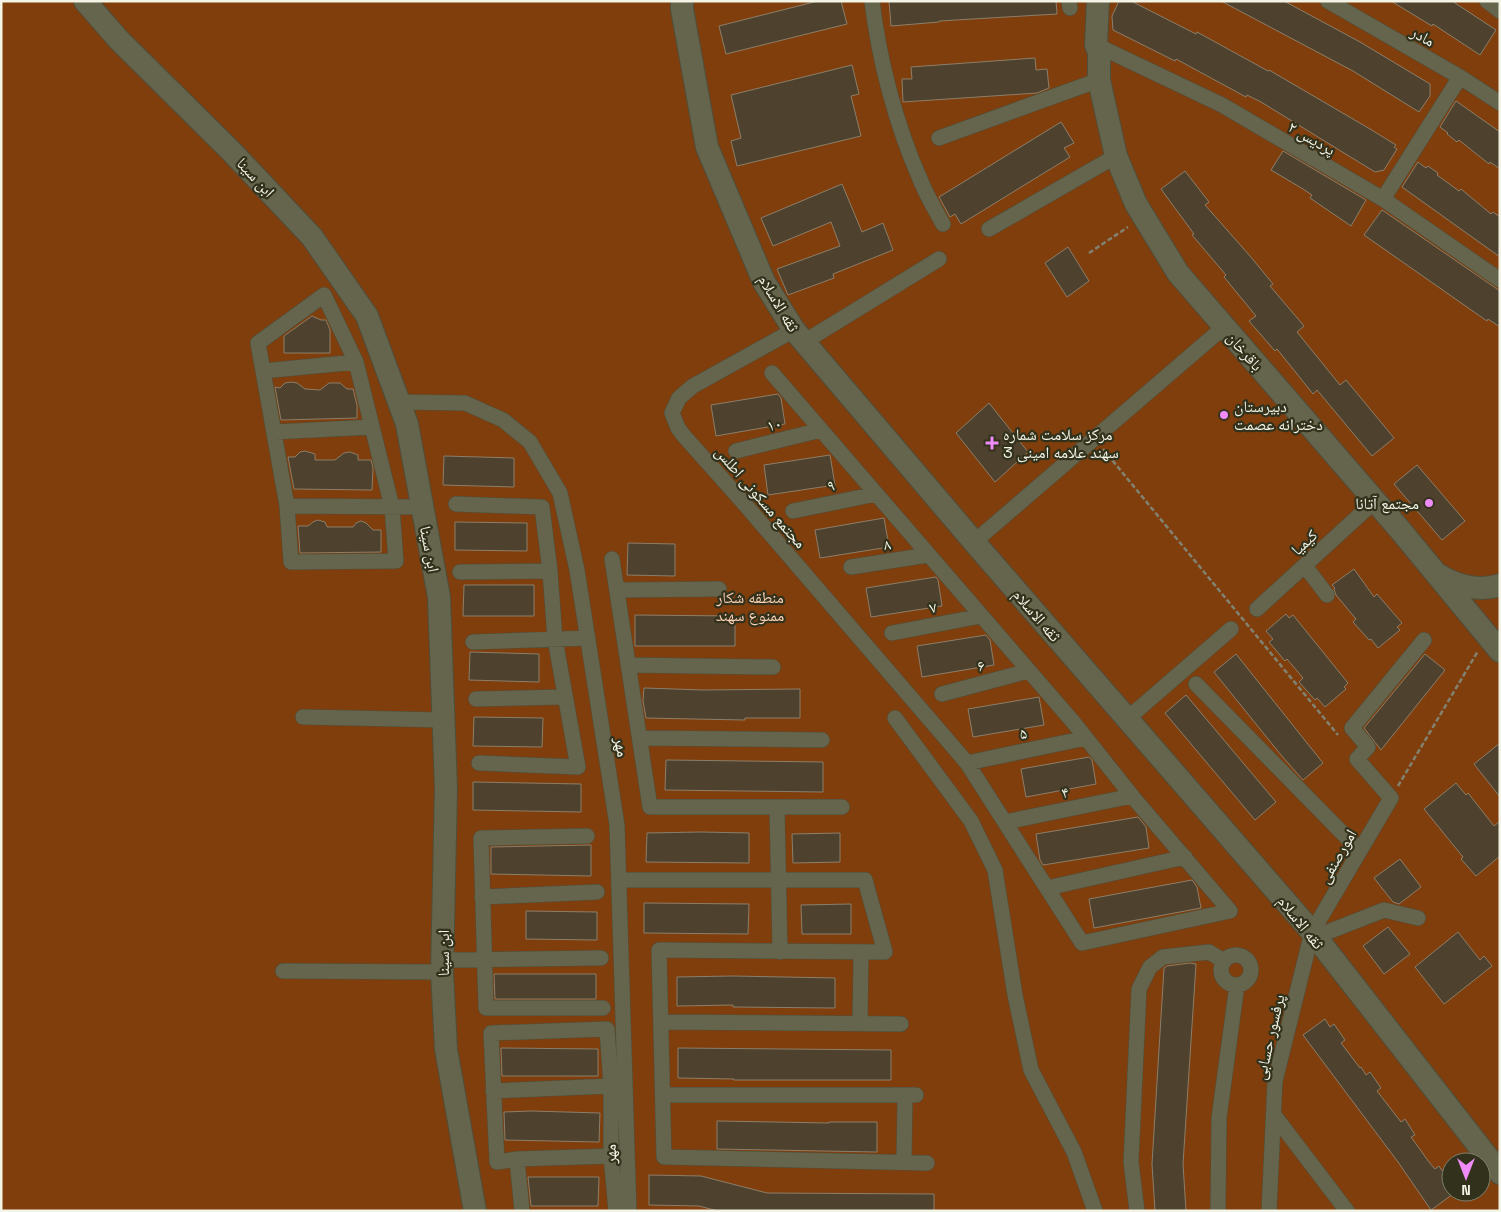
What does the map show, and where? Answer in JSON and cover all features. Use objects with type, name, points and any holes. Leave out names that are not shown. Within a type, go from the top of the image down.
[{"type":"street","name":"ابن سینا","points":[[84,1],[118,39],[232,152],[312,237],[367,316],[407,424],[439,597],[446,788],[443,966],[446,1049],[474,1211]]},
{"type":"street","name":"ثقه الاسلام","points":[[682,1],[707,147],[764,282],[799,336],[974,542],[1314,934],[1500,1174]]},
{"type":"street","points":[[872,1],[876,32],[896,109],[920,179],[943,224]]},
{"type":"street","name":"باقرخان","points":[[1098,1],[1096,45],[1099,52],[1099,80],[1116,156],[1136,204],[1178,273],[1375,501],[1494,644]]},
{"type":"street","name":"مادر","points":[[1328,1],[1460,77],[1500,103]]},
{"type":"street","name":"پردیس ۲","points":[[1096,45],[1222,105],[1383,199],[1500,280]]},
{"type":"street","points":[[1383,199],[1460,77]]},
{"type":"street","points":[[939,138],[1099,80]]},
{"type":"street","points":[[988,229],[1116,156]]},
{"type":"street","points":[[799,336],[939,259]]},
{"type":"street","points":[[324,295],[356,362],[392,507],[396,561],[291,562],[288,506],[258,343],[324,295]]},
{"type":"street","points":[[974,542],[1224,327]]},
{"type":"street","name":"مجتمع مسکونی اطلس","points":[[799,336],[693,386],[679,398],[672,412],[678,428],[967,763]]},
{"type":"street","points":[[263,371],[356,362]]},
{"type":"street","points":[[772,373],[1086,738],[1132,796],[1230,911],[1082,943],[967,763]]},
{"type":"street","name":"مهر","points":[[399,402],[465,403],[504,420],[530,442],[560,494],[577,570],[617,826],[629,1211]]},
{"type":"street","points":[[274,432],[372,427]]},
{"type":"street","name":"۱۰","points":[[736,451],[821,430]]},
{"type":"street","name":"۹","points":[[792,511],[876,494]]},
{"type":"street","name":"کیمیا","points":[[1257,610],[1375,501]]},
{"type":"street","points":[[456,504],[542,507],[550,571],[555,639],[578,767],[479,763]]},
{"type":"street","points":[[288,506],[422,507]]},
{"type":"street","name":"۸","points":[[851,567],[928,555]]},
{"type":"street","points":[[612,559],[650,807],[842,807]]},
{"type":"street","points":[[1305,566],[1327,594]]},
{"type":"street","points":[[460,572],[550,571]]},
{"type":"street","points":[[1434,572],[1451,583],[1468,587],[1493,587],[1500,585]]},
{"type":"street","points":[[617,590],[719,589]]},
{"type":"street","name":"۷","points":[[892,633],[980,616]]},
{"type":"street","points":[[1127,718],[1231,630]]},
{"type":"street","points":[[473,642],[588,638]]},
{"type":"street","points":[[1391,798],[1358,759],[1368,747],[1352,728],[1424,640]]},
{"type":"street","points":[[628,665],[773,666]]},
{"type":"street","name":"۶","points":[[942,694],[1028,671]]},
{"type":"street","points":[[1196,684],[1360,851]]},
{"type":"street","points":[[476,699],[564,697]]},
{"type":"street","points":[[304,717],[443,720]]},
{"type":"street","points":[[894,718],[971,821],[995,870],[1015,995],[1031,1070],[1074,1152],[1095,1211]]},
{"type":"street","points":[[640,738],[822,740]]},
{"type":"street","name":"۵","points":[[967,763],[1086,738]]},
{"type":"street","name":"۴","points":[[1005,822],[1132,796]]},
{"type":"street","name":"امورصنفی","points":[[1314,934],[1391,798]]},
{"type":"street","points":[[776,807],[780,952]]},
{"type":"street","points":[[587,836],[481,838],[486,1008],[603,1008]]},
{"type":"street","points":[[1048,888],[1184,858]]},
{"type":"street","points":[[619,880],[865,880],[885,952],[659,950],[664,1157],[927,1163]]},
{"type":"street","points":[[482,897],[598,892]]},
{"type":"street","points":[[1314,934],[1384,910],[1418,918]]},
{"type":"street","name":"پرفسور حسابی","points":[[1269,1211],[1275,1081],[1314,934]]},
{"type":"street","points":[[860,1024],[861,952]]},
{"type":"street","points":[[1137,1211],[1131,1162],[1139,989],[1150,967],[1163,957],[1209,952],[1224,961]]},
{"type":"street","points":[[1232,956],[1246,959],[1249,963],[1249,977],[1242,984],[1237,985],[1227,982],[1222,975],[1224,961],[1232,956]]},
{"type":"street","points":[[283,971],[443,966],[484,959],[601,958]]},
{"type":"street","points":[[1218,1211],[1219,1118],[1237,985]]},
{"type":"street","points":[[661,1022],[901,1024]]},
{"type":"street","points":[[611,1156],[517,1159],[497,1162],[491,1033],[607,1029],[611,1086],[611,1156],[616,1211]]},
{"type":"street","points":[[493,1090],[611,1086]]},
{"type":"street","points":[[662,1095],[910,1095],[904,1162]]},
{"type":"street","points":[[1274,1115],[1347,1211]]},
{"type":"street","points":[[517,1159],[522,1211]]},
{"type":"path","points":[[1089,253],[1144,217]]},
{"type":"path","points":[[1094,438],[1339,736]]},
{"type":"path","points":[[1231,630],[1242,617]]},
{"type":"path","points":[[1391,798],[1494,644]]},
{"type":"green space","name":"منطقه شکار ممنوع سهند","points":[[1,1],[1500,1],[1500,1211],[1,1211]]},
{"type":"building","points":[[818,1],[841,1],[847,24],[726,54],[719,26]]},
{"type":"building","points":[[889,1],[1056,1],[1057,14],[939,21],[891,26]]},
{"type":"building","points":[[1119,1],[1131,1],[1196,34],[1197,32],[1269,70],[1396,145],[1394,147],[1397,149],[1384,170],[1375,172],[1261,102],[1247,95],[1246,97],[1176,59],[1175,61],[1113,30],[1112,16]]},
{"type":"building","points":[[1221,1],[1284,1],[1360,42],[1430,84],[1430,96],[1419,112],[1353,71]]},
{"type":"building","points":[[1391,1],[1452,1],[1496,30],[1480,55],[1433,24],[1432,26]]},
{"type":"building","points":[[1035,58],[1036,70],[1047,69],[1049,88],[1037,93],[903,102],[902,79],[912,79],[911,67]]},
{"type":"building","points":[[852,65],[859,94],[851,96],[861,136],[737,166],[731,141],[741,138],[731,95]]},
{"type":"building","points":[[1456,101],[1500,132],[1500,169],[1490,162],[1489,164],[1459,140],[1457,142],[1440,127]]},
{"type":"building","points":[[1061,122],[1074,143],[1064,148],[1070,157],[961,224],[955,214],[950,217],[939,197]]},
{"type":"building","points":[[1283,151],[1366,200],[1351,226],[1310,198],[1312,195],[1271,170]]},
{"type":"building","points":[[1418,162],[1438,173],[1437,175],[1459,191],[1461,189],[1491,214],[1493,212],[1500,217],[1500,257],[1402,187]]},
{"type":"building","points":[[1185,171],[1209,202],[1205,205],[1273,284],[1270,286],[1304,326],[1297,332],[1340,385],[1346,380],[1394,438],[1372,456],[1317,390],[1313,394],[1277,349],[1275,351],[1249,321],[1256,316],[1224,277],[1226,275],[1192,235],[1194,234],[1161,189]]},
{"type":"building","points":[[842,184],[862,232],[883,223],[893,250],[833,274],[834,278],[788,295],[777,269],[840,246],[831,222],[773,246],[761,218]]},
{"type":"building","points":[[1382,210],[1500,291],[1500,327],[1488,319],[1487,321],[1364,235]]},
{"type":"building","points":[[1068,247],[1089,281],[1067,297],[1045,263]]},
{"type":"building","points":[[312,316],[326,320],[330,330],[330,353],[284,353],[284,336]]},
{"type":"building","points":[[285,383],[297,383],[305,389],[320,390],[329,383],[340,383],[347,389],[353,389],[357,405],[357,418],[281,420],[275,387],[280,388]]},
{"type":"building","points":[[778,394],[781,398],[785,424],[716,436],[711,405]]},
{"type":"building","name":"مرکز سلامت شماره 3 سهند علامه امینی","points":[[989,403],[1028,452],[995,482],[956,433]]},
{"type":"building","points":[[305,451],[315,454],[315,460],[335,460],[344,453],[350,452],[358,455],[358,460],[371,460],[373,468],[372,490],[294,489],[288,457],[295,457],[300,452]]},
{"type":"building","points":[[830,455],[835,485],[768,495],[764,465]]},
{"type":"building","points":[[444,456],[514,458],[514,487],[443,485]]},
{"type":"building","name":"مجتمع آتانا","points":[[1417,465],[1465,521],[1442,540],[1394,484]]},
{"type":"building","points":[[884,518],[889,547],[820,558],[815,530]]},
{"type":"building","points":[[318,520],[325,522],[327,527],[353,527],[361,521],[373,530],[381,530],[381,552],[300,553],[298,526],[308,526]]},
{"type":"building","points":[[455,522],[527,523],[527,551],[455,550]]},
{"type":"building","points":[[628,543],[675,544],[675,576],[627,575]]},
{"type":"building","points":[[1354,569],[1374,597],[1377,594],[1402,623],[1397,627],[1400,630],[1378,648],[1353,622],[1356,619],[1336,595],[1335,588],[1332,585]]},
{"type":"building","points":[[936,577],[942,606],[871,617],[866,588]]},
{"type":"building","points":[[464,585],[534,585],[534,616],[463,616]]},
{"type":"building","points":[[1286,614],[1289,618],[1293,615],[1348,683],[1344,687],[1346,689],[1325,707],[1317,698],[1315,700],[1299,682],[1303,678],[1269,642],[1273,639],[1266,631]]},
{"type":"building","points":[[635,615],[735,616],[735,646],[635,646]]},
{"type":"building","points":[[986,635],[990,640],[994,665],[922,677],[917,646]]},
{"type":"building","points":[[470,652],[539,654],[539,682],[469,680]]},
{"type":"building","points":[[1236,654],[1323,763],[1303,780],[1214,672]]},
{"type":"building","points":[[1425,654],[1445,670],[1381,750],[1364,728]]},
{"type":"building","points":[[644,688],[703,690],[800,689],[800,718],[745,718],[745,720],[646,718],[643,701]]},
{"type":"building","points":[[1186,695],[1276,802],[1255,820],[1165,713]]},
{"type":"building","points":[[1039,697],[1044,725],[973,737],[968,709]]},
{"type":"building","points":[[474,717],[543,718],[542,747],[473,746]]},
{"type":"building","points":[[1500,743],[1500,797],[1474,764]]},
{"type":"building","points":[[1089,757],[1092,760],[1096,784],[1026,797],[1021,769]]},
{"type":"building","points":[[666,760],[823,762],[823,792],[665,790]]},
{"type":"building","points":[[473,782],[581,784],[581,812],[473,810]]},
{"type":"building","points":[[1456,783],[1466,795],[1468,793],[1494,826],[1500,821],[1500,856],[1476,876],[1424,809]]},
{"type":"building","points":[[1138,817],[1146,827],[1149,848],[1043,865],[1040,860],[1036,834]]},
{"type":"building","points":[[647,833],[749,833],[749,863],[646,862]]},
{"type":"building","points":[[840,833],[840,862],[793,863],[792,834]]},
{"type":"building","points":[[591,845],[591,876],[491,874],[491,847]]},
{"type":"building","points":[[1400,859],[1421,887],[1399,904],[1393,902],[1374,878]]},
{"type":"building","points":[[1192,880],[1197,887],[1201,908],[1094,928],[1089,899]]},
{"type":"building","points":[[644,903],[749,904],[748,934],[644,933]]},
{"type":"building","points":[[851,904],[851,934],[802,934],[801,905]]},
{"type":"building","points":[[526,911],[597,912],[597,940],[526,939]]},
{"type":"building","points":[[1388,927],[1410,954],[1384,974],[1363,946]]},
{"type":"building","points":[[1458,932],[1480,960],[1484,956],[1492,966],[1444,1004],[1415,967]]},
{"type":"building","points":[[1190,963],[1196,964],[1183,1164],[1186,1211],[1155,1211],[1152,1164],[1164,968]]},
{"type":"building","points":[[494,974],[596,974],[596,999],[495,999]]},
{"type":"building","points":[[677,977],[835,978],[835,1008],[733,1007],[733,1005],[677,1006]]},
{"type":"building","points":[[1325,1019],[1330,1027],[1334,1024],[1345,1040],[1341,1043],[1366,1075],[1370,1072],[1381,1088],[1377,1091],[1401,1122],[1405,1119],[1415,1135],[1411,1137],[1429,1162],[1435,1169],[1439,1166],[1441,1169],[1442,1202],[1431,1210],[1398,1162],[1303,1035]]},
{"type":"building","points":[[501,1048],[598,1049],[598,1076],[502,1076]]},
{"type":"building","points":[[678,1048],[891,1050],[891,1080],[678,1078]]},
{"type":"building","points":[[504,1112],[600,1113],[599,1142],[505,1140]]},
{"type":"building","points":[[717,1121],[877,1122],[877,1152],[717,1149]]},
{"type":"building","points":[[649,1175],[701,1176],[767,1193],[934,1194],[934,1211],[718,1211],[699,1206],[649,1205]]},
{"type":"building","points":[[528,1177],[599,1177],[598,1206],[531,1206]]},
{"type":"place","name":"دبیرستان دخترانه عصمت","points":[[1224,415]]},
{"type":"place","name":"مرکز سلامت شماره 3 سهند علامه امینی","points":[[992,443]]},
{"type":"place","name":"مجتمع آتانا","points":[[1429,503]]}]
